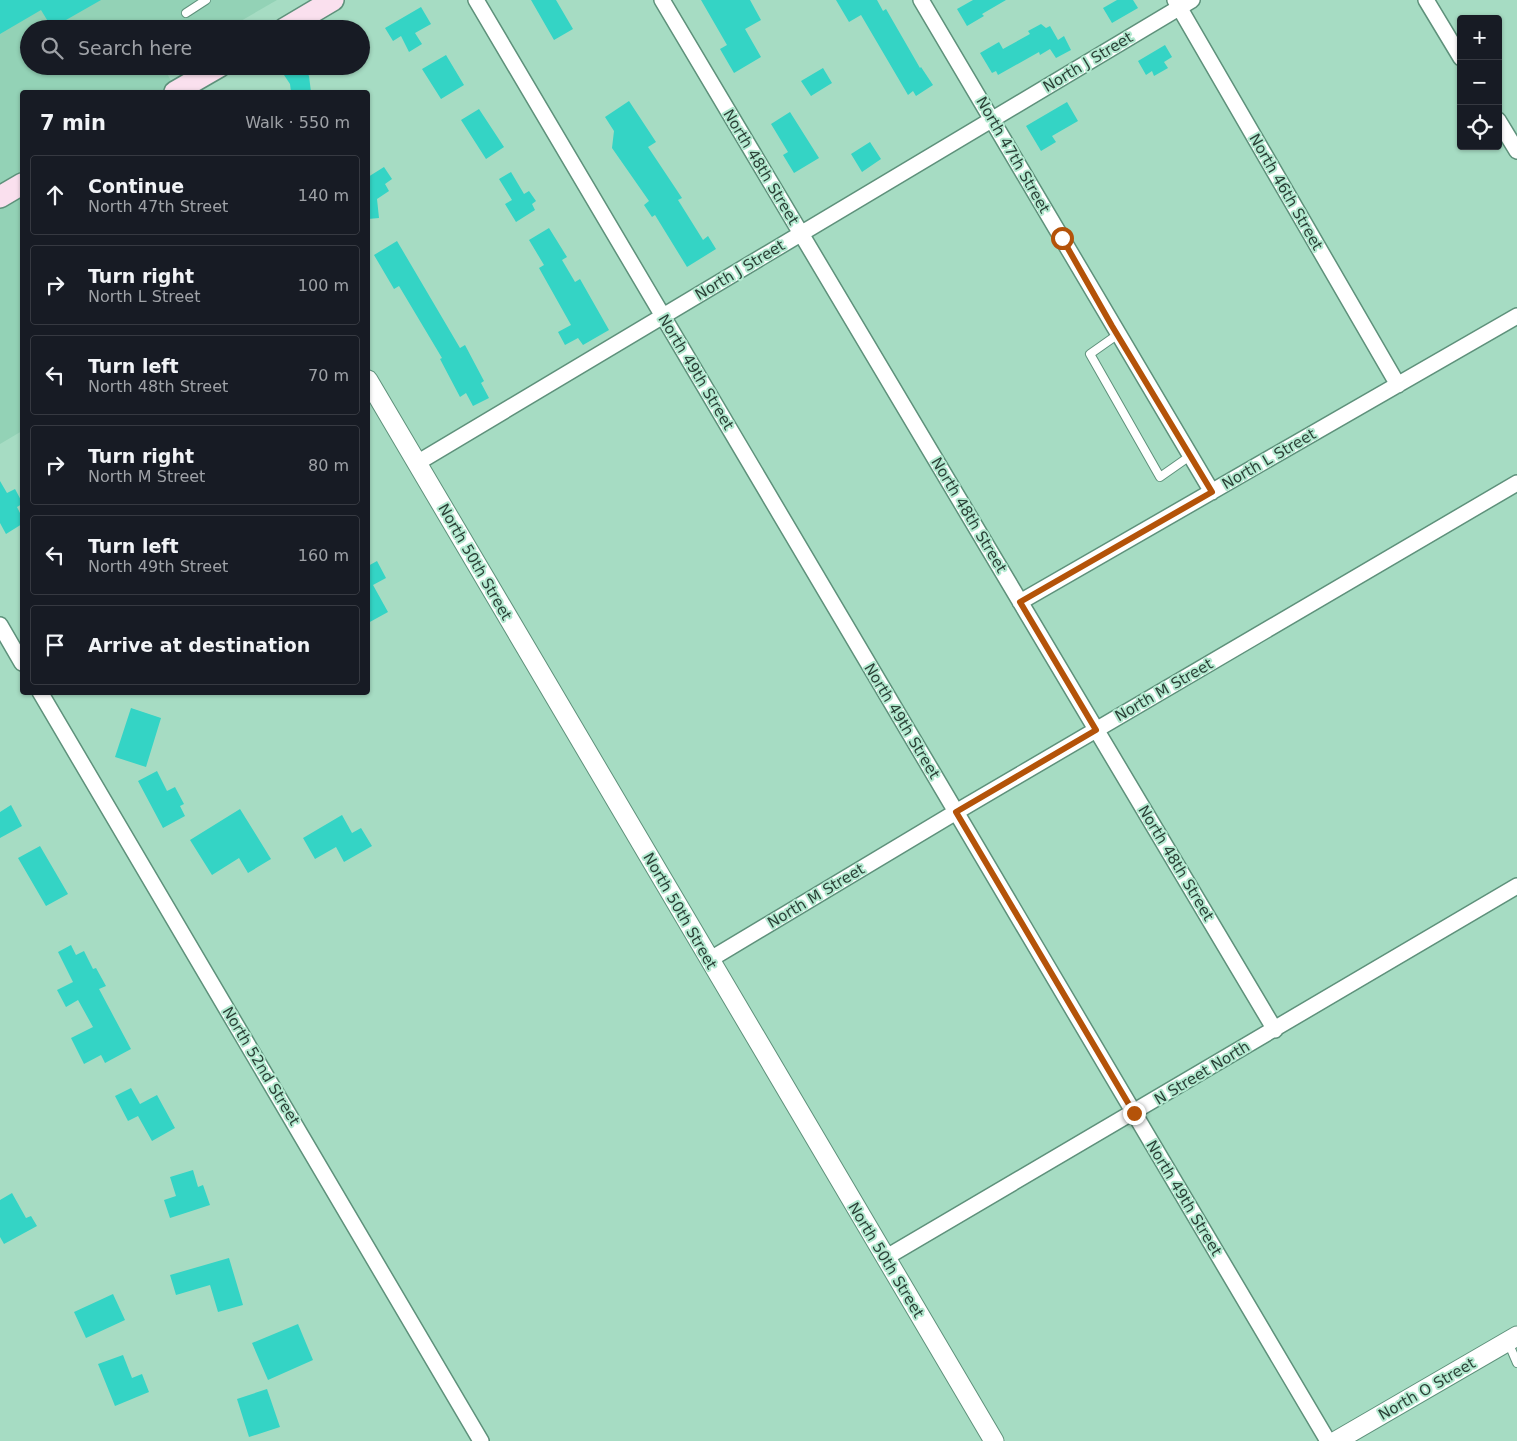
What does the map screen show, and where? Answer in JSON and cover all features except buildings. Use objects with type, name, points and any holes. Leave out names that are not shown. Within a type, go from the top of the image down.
[{"type":"main road","points":[[299,20],[333,0]]},
{"type":"main road","points":[[183,90],[206,75]]},
{"type":"main road","points":[[0,197],[20,185]]},
{"type":"street","name":"North 49th Street","points":[[476,0],[1328,1441]]},
{"type":"street","name":"North 48th Street","points":[[662,0],[1275,1030]]},
{"type":"street","name":"North 47th Street","points":[[921,0],[1117,335],[1212,492]]},
{"type":"street","points":[[1426,0],[1457,51]]},
{"type":"street","name":"North J Street","points":[[417,463],[992,120],[1182,3]]},
{"type":"street","name":"North 46th Street","points":[[1182,3],[1398,384]]},
{"type":"street","points":[[1502,127],[1517,151]]},
{"type":"street","name":"North L Street","points":[[1020,602],[1517,316]]},
{"type":"street","name":"North 50th Street","points":[[370,383],[994,1441]]},
{"type":"street","name":"North M Street","points":[[709,960],[956,812],[1517,482]]},
{"type":"street","points":[[0,625],[20,660]]},
{"type":"street","name":"North 52nd Street","points":[[42,695],[481,1441]]},
{"type":"street","name":"N Street North","points":[[885,1258],[1517,886]]},
{"type":"street","name":"North O Street","points":[[1336,1441],[1512,1339]]},
{"type":"lane","points":[[186,13],[206,0]]},
{"type":"lane","points":[[1117,335],[1090,354],[1160,476],[1190,456]]},
{"type":"lane","points":[[1512,1339],[1517,1363]]},
{"type":"shaded area","points":[[0,0],[277,0],[243,20],[20,20],[20,75],[168,75],[176,90],[20,90],[20,432],[0,444]]},
{"type":"route","points":[[1062,238],[1112,326],[1212,492],[1020,602],[1096,730],[956,812],[1134,1113]]}]
